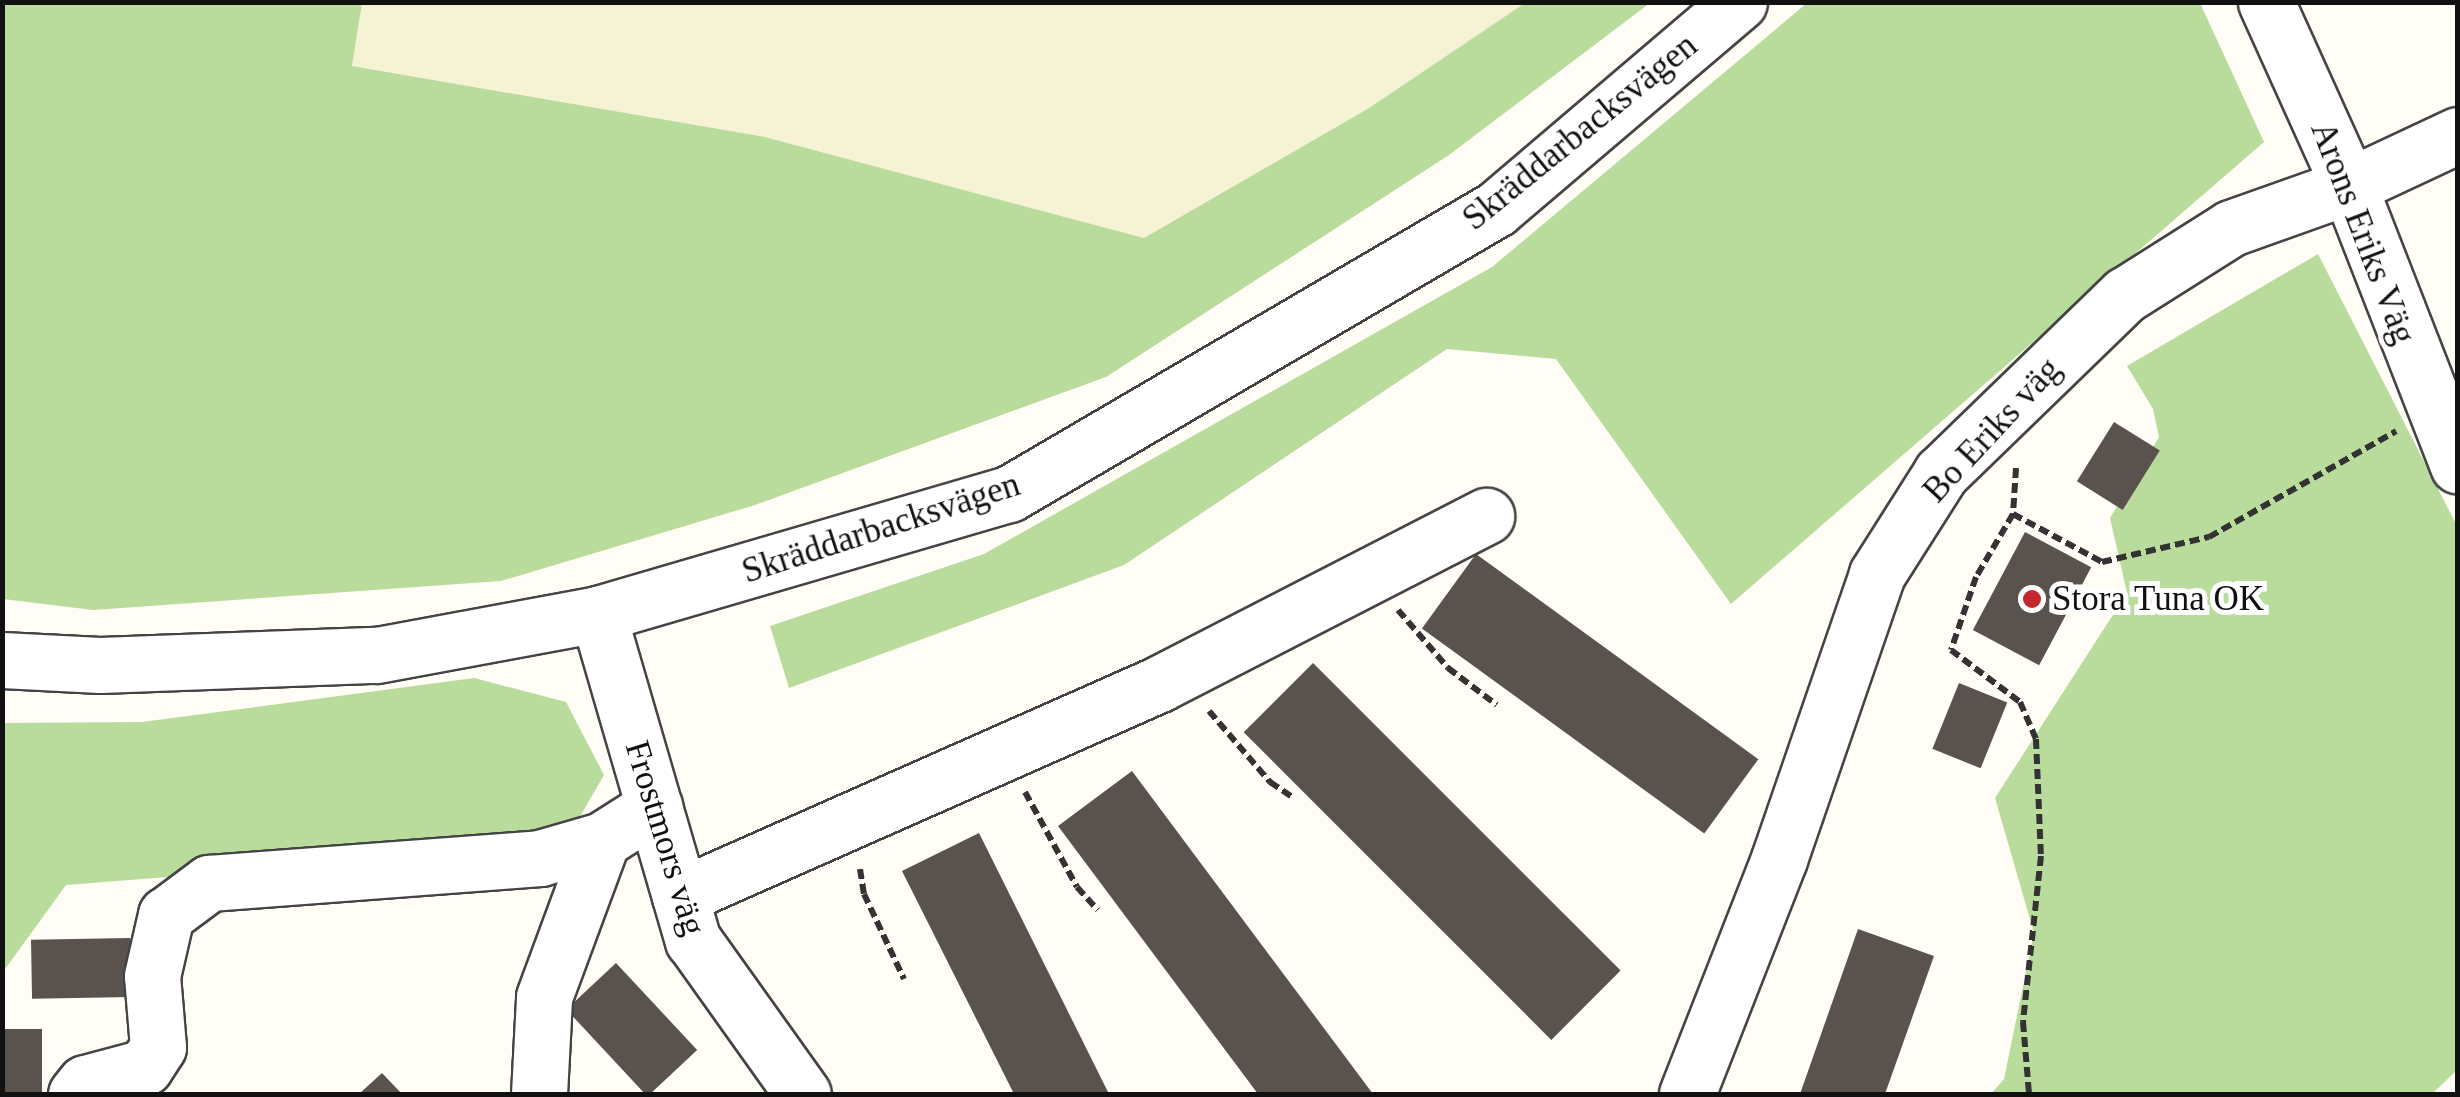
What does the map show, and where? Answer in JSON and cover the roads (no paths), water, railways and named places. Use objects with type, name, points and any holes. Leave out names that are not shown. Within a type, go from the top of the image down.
[{"type":"street","name":"Skräddarbacksvägen","points":[[2,660],[100,665],[377,655],[598,614],[1009,494],[1496,209],[1739,2]]},
{"type":"street","name":"Arons Eriks Väg","points":[[2266,2],[2349,186],[2431,409],[2458,465]]},
{"type":"street","name":"Bo Eriks väg","points":[[1688,1094],[1877,574],[1942,473],[2125,295],[2232,228],[2349,186],[2458,135]]},
{"type":"street","points":[[680,896],[1009,754],[1187,670],[1486,516]]},
{"type":"street","name":"Frostmors väg","points":[[598,614],[693,940],[803,1094]]},
{"type":"street","points":[[76,1094],[85,1083],[145,1066],[158,1047],[152,976],[166,915],[209,884],[540,858],[602,840],[654,808]]},
{"type":"street","points":[[540,1094],[544,996],[602,840]]},
{"type":"place","name":"Stora Tuna OK","points":[[2032,599]]}]
